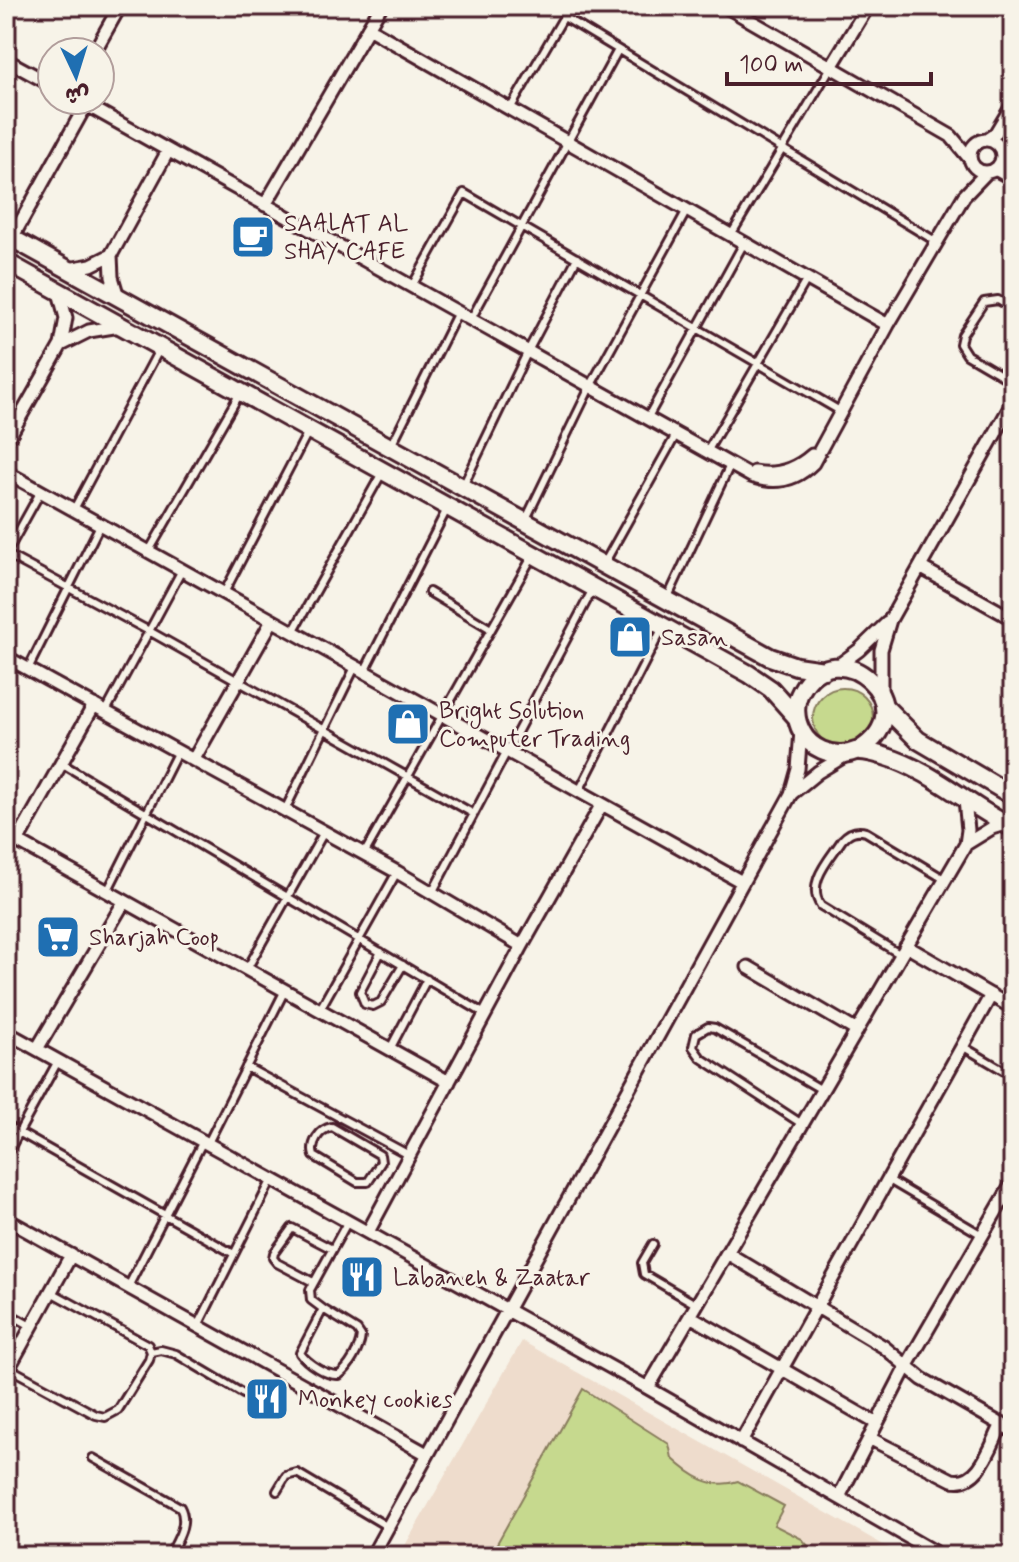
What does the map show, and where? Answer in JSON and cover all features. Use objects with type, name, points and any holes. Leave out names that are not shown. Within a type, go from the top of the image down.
[{"type":"main road","points":[[9,237],[770,657],[796,666],[846,667],[864,674],[872,681],[883,702],[918,740],[1013,796]]},
{"type":"main road","points":[[6,262],[760,681],[816,747],[826,752],[887,757],[915,768],[1009,826]]},
{"type":"main road","points":[[387,473],[414,477],[449,496],[457,494],[462,488]]},
{"type":"main road","points":[[799,724],[798,698],[802,689],[830,668]]},
{"type":"main road","points":[[853,752],[868,744],[881,727],[883,702]]},
{"type":"street","points":[[265,205],[381,6]]},
{"type":"street","points":[[725,6],[951,136],[977,169],[1013,179]]},
{"type":"street","points":[[831,67],[868,6]]},
{"type":"street","points":[[103,36],[119,7]]},
{"type":"street","points":[[368,28],[888,325]]},
{"type":"street","points":[[6,60],[36,76]]},
{"type":"street","points":[[964,196],[974,145],[995,134],[1013,104]]},
{"type":"street","points":[[9,237],[74,116]]},
{"type":"street","points":[[107,116],[736,466],[761,473],[781,472],[808,459],[822,444],[964,196],[1008,160],[999,147],[984,140],[951,136]]},
{"type":"street","points":[[118,297],[112,277],[111,255],[168,151]]},
{"type":"street","points":[[68,269],[91,265],[111,255]]},
{"type":"street","points":[[6,442],[61,345],[66,318],[59,291]]},
{"type":"street","points":[[61,345],[89,331],[120,326]]},
{"type":"street","points":[[883,702],[881,650],[890,620],[1013,402]]},
{"type":"street","points":[[6,472],[742,882]]},
{"type":"street","points":[[920,567],[1013,619]]},
{"type":"street","points":[[830,668],[859,650],[890,620]]},
{"type":"street","points":[[194,759],[272,621]]},
{"type":"street","points":[[6,657],[397,872],[522,946]]},
{"type":"street","points":[[94,705],[12,838],[449,1082]]},
{"type":"street","points":[[372,1556],[791,794],[798,769],[799,724]]},
{"type":"street","points":[[791,794],[818,772],[853,752]]},
{"type":"street","points":[[648,1388],[966,844],[965,800]]},
{"type":"street","points":[[368,1232],[602,804]]},
{"type":"street","points":[[966,844],[992,828],[1009,826]]},
{"type":"street","points":[[37,1049],[124,902]]},
{"type":"street","points":[[903,950],[1013,1008]]},
{"type":"street","points":[[748,967],[857,1031]]},
{"type":"street","points":[[741,1442],[991,995]]},
{"type":"street","points":[[6,1032],[648,1388],[941,1556]]},
{"type":"street","points":[[839,1497],[906,1367],[1013,1182]]},
{"type":"street","points":[[6,1219],[427,1454]]},
{"type":"street","points":[[727,1253],[884,1347],[922,1379],[1008,1428],[974,1475],[961,1482],[869,1438]]},
{"type":"street","points":[[8,1370],[71,1255]]},
{"type":"street","points":[[694,1310],[782,1369],[876,1423]]},
{"type":"lane","points":[[510,109],[570,6]]},
{"type":"lane","points":[[564,17],[937,242]]},
{"type":"lane","points":[[471,319],[618,50]]},
{"type":"lane","points":[[731,235],[831,67]]},
{"type":"lane","points":[[412,286],[464,193],[840,411]]},
{"type":"lane","points":[[524,522],[591,385],[687,210]]},
{"type":"lane","points":[[648,417],[744,243]]},
{"type":"lane","points":[[462,488],[577,258]]},
{"type":"lane","points":[[708,450],[807,279]]},
{"type":"lane","points":[[1013,308],[998,300],[984,302],[962,335],[960,344],[967,355],[1013,382]]},
{"type":"lane","points":[[390,448],[458,312]]},
{"type":"lane","points":[[74,509],[160,348]]},
{"type":"lane","points":[[149,551],[241,393]]},
{"type":"lane","points":[[224,593],[309,430]]},
{"type":"lane","points":[[603,565],[677,433]]},
{"type":"lane","points":[[667,600],[736,466]]},
{"type":"lane","points":[[293,632],[387,473]]},
{"type":"lane","points":[[41,491],[6,554],[474,814]]},
{"type":"lane","points":[[285,810],[325,730],[448,507]]},
{"type":"lane","points":[[28,669],[101,524]]},
{"type":"lane","points":[[364,854],[533,554]]},
{"type":"lane","points":[[106,711],[182,570]]},
{"type":"lane","points":[[432,893],[594,588]]},
{"type":"lane","points":[[429,592],[491,629]]},
{"type":"lane","points":[[579,791],[663,626]]},
{"type":"lane","points":[[107,892],[178,751]]},
{"type":"lane","points":[[61,763],[485,1014]]},
{"type":"lane","points":[[903,950],[821,906],[815,897],[816,881],[842,840],[859,830],[945,880]]},
{"type":"lane","points":[[247,969],[324,832]]},
{"type":"lane","points":[[320,1009],[397,872]]},
{"type":"lane","points":[[381,952],[360,992],[365,1004],[373,1006],[381,1002],[403,965]]},
{"type":"lane","points":[[390,1049],[427,979]]},
{"type":"lane","points":[[128,1287],[285,990]]},
{"type":"lane","points":[[802,1124],[701,1058],[693,1047],[696,1034],[708,1027],[715,1028],[822,1090]]},
{"type":"lane","points":[[962,1046],[1013,1076]]},
{"type":"lane","points":[[6,1156],[58,1061]]},
{"type":"lane","points":[[246,1067],[409,1155]]},
{"type":"lane","points":[[6,1125],[234,1254]]},
{"type":"lane","points":[[332,1127],[372,1150],[380,1155],[381,1162],[368,1182],[361,1184],[317,1159],[312,1149],[322,1131],[332,1127]]},
{"type":"lane","points":[[372,1150],[379,1139]]},
{"type":"lane","points":[[198,1326],[272,1179]]},
{"type":"lane","points":[[887,1179],[982,1235]]},
{"type":"lane","points":[[323,1309],[300,1353],[329,1375],[339,1375],[344,1372],[359,1346],[361,1336],[357,1330],[309,1297],[313,1282],[348,1221]]},
{"type":"lane","points":[[313,1282],[277,1263],[274,1253],[292,1228],[332,1249]]},
{"type":"lane","points":[[653,1244],[642,1263],[644,1274],[694,1310]]},
{"type":"lane","points":[[51,1292],[144,1343],[151,1352]]},
{"type":"lane","points":[[6,1312],[32,1326]]},
{"type":"lane","points":[[151,1352],[166,1350],[176,1354],[262,1405]]},
{"type":"lane","points":[[8,1370],[105,1417],[118,1410],[151,1352]]},
{"type":"lane","points":[[93,1458],[180,1507],[184,1524],[169,1556]]},
{"type":"lane","points":[[277,1491],[286,1476],[297,1473],[388,1527]]},
{"type":"shaded area","points":[[522,1341],[903,1556],[399,1556]]},
{"type":"green space","points":[[843,688],[855,690],[864,697],[871,706],[871,730],[864,739],[855,746],[843,748],[831,746],[822,739],[815,730],[813,718],[815,706],[822,697],[831,690]]},
{"type":"green space","points":[[583,1389],[669,1444],[672,1458],[694,1476],[719,1484],[738,1481],[784,1506],[774,1525],[802,1539],[817,1556],[490,1556]]},
{"type":"place","name":"SAALAT AL SHAY CAFE","points":[[253,237]]},
{"type":"place","name":"Sasan","points":[[630,637]]},
{"type":"place","name":"Bright Solution Computer Trading","points":[[408,724]]},
{"type":"place","name":"Sharjah Coop","points":[[58,937]]},
{"type":"place","name":"Labaneh & Zaatar","points":[[362,1277]]},
{"type":"place","name":"Monkey cookies","points":[[267,1399]]}]
